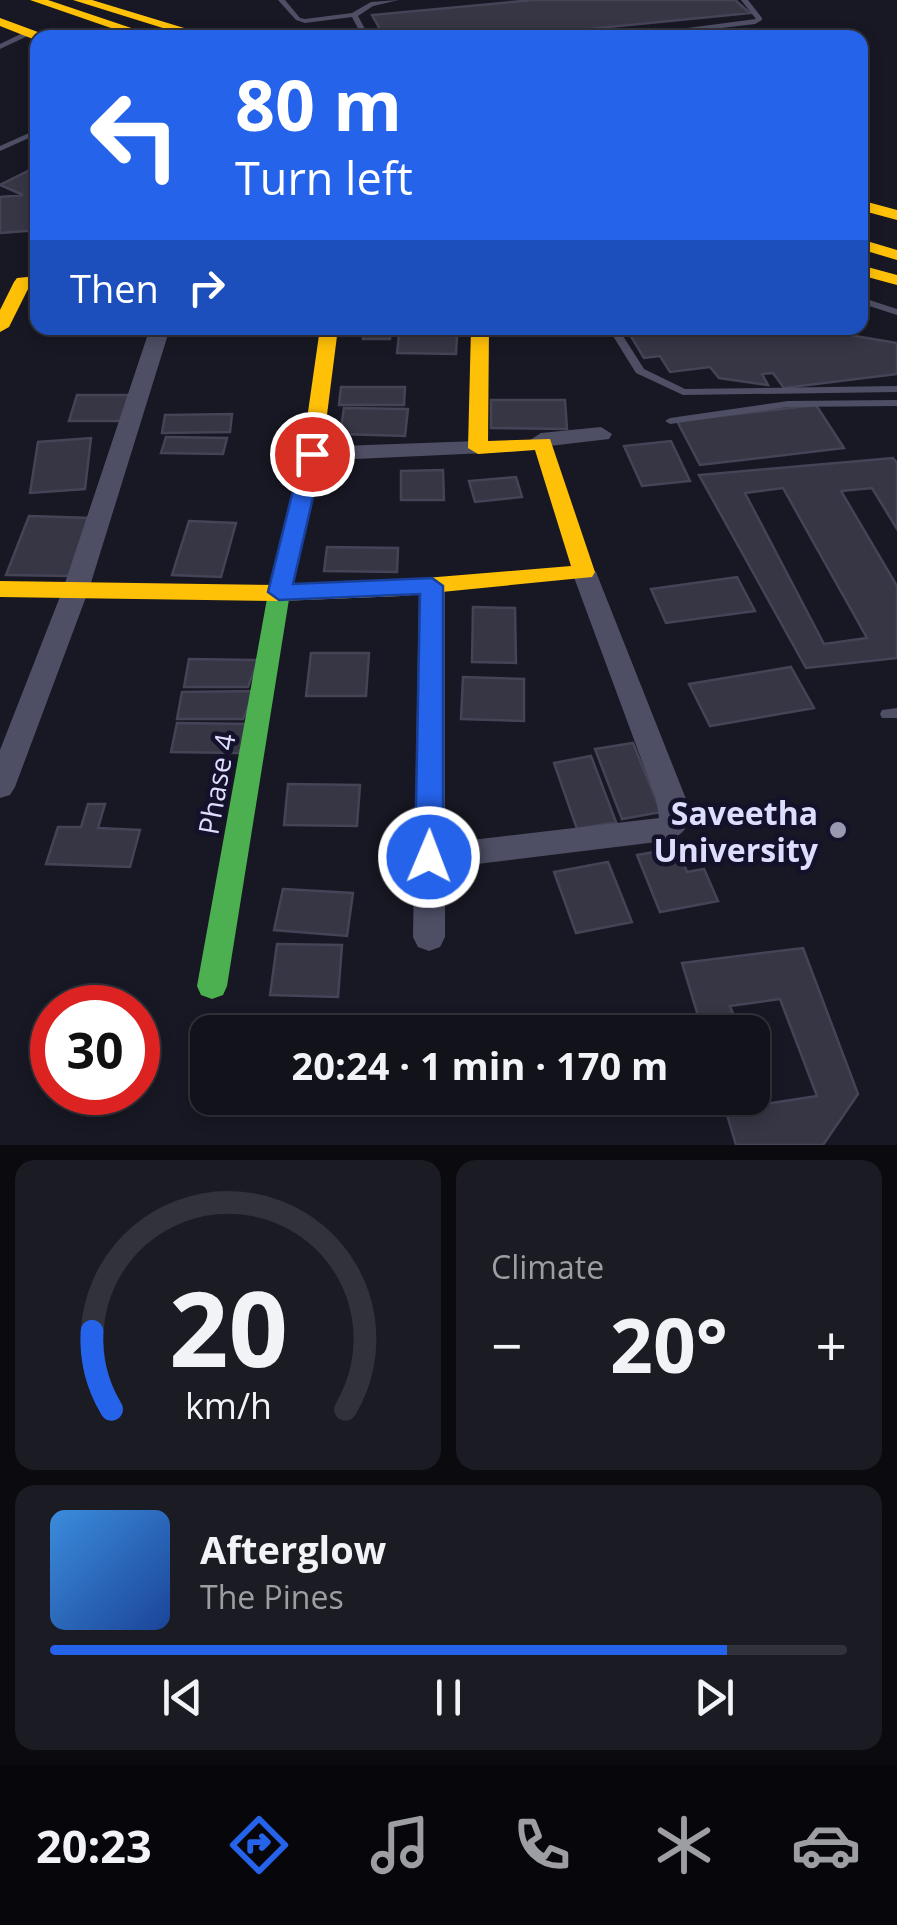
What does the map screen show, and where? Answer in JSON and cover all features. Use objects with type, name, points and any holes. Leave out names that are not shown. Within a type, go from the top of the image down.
[{"type":"main road","points":[[36,0],[76,5],[178,30]]},
{"type":"main road","points":[[0,3],[23,31]]},
{"type":"main road","points":[[76,5],[134,30]]},
{"type":"main road","points":[[868,208],[897,215]]},
{"type":"main road","points":[[868,223],[897,230]]},
{"type":"main road","points":[[868,241],[897,246]]},
{"type":"main road","points":[[868,243],[897,255]]},
{"type":"main road","points":[[868,272],[897,280]]},
{"type":"main road","points":[[0,327],[20,282]]},
{"type":"main road","name":"Phase 4","points":[[212,986],[279,592],[312,454],[328,335]]},
{"type":"main road","points":[[0,588],[279,592],[432,586],[584,572],[541,440],[478,448],[480,335]]},
{"type":"street","points":[[0,787],[76,589],[158,335]]},
{"type":"street","points":[[541,440],[601,434]]},
{"type":"street","points":[[312,454],[478,448]]},
{"type":"street","points":[[429,857],[665,829],[674,824],[671,799],[584,572]]},
{"type":"street","points":[[429,937],[432,586]]},
{"type":"lane","points":[[281,0],[304,21],[354,14],[371,4],[396,0]]},
{"type":"lane","points":[[684,30],[760,19],[744,0]]},
{"type":"lane","points":[[354,14],[363,30]]},
{"type":"lane","points":[[0,47],[23,31]]},
{"type":"lane","points":[[0,149],[30,135]]},
{"type":"lane","points":[[868,303],[897,312]]},
{"type":"lane","points":[[617,335],[640,371],[683,392],[897,389]]},
{"type":"lane","points":[[670,420],[788,404],[897,403]]},
{"type":"building","points":[[533,0],[735,0],[750,13],[579,30],[380,30],[372,15]]},
{"type":"building","points":[[30,170],[30,231],[0,233],[0,197],[23,195],[0,185]]},
{"type":"building","points":[[363,335],[390,335],[390,339],[363,339]]},
{"type":"building","points":[[399,335],[457,336],[456,354],[397,353]]},
{"type":"building","points":[[630,335],[849,335],[897,343],[897,374],[784,388],[773,373],[762,374],[768,385],[719,378],[710,367],[670,372],[660,356],[644,358]]},
{"type":"building","points":[[341,387],[405,387],[404,405],[339,405]]},
{"type":"building","points":[[77,395],[135,395],[128,421],[69,421]]},
{"type":"building","points":[[491,400],[565,400],[567,429],[491,428]]},
{"type":"building","points":[[816,405],[844,448],[700,465],[677,421]]},
{"type":"building","points":[[344,408],[408,409],[405,436],[340,434]]},
{"type":"building","points":[[232,414],[230,432],[162,433],[165,415]]},
{"type":"building","points":[[166,437],[227,438],[223,454],[161,453]]},
{"type":"building","points":[[91,438],[85,489],[30,493],[38,442]]},
{"type":"building","points":[[671,441],[690,481],[642,486],[624,446]]},
{"type":"building","points":[[893,458],[897,463],[897,529],[872,488],[841,491],[897,586],[897,658],[806,668],[699,475]],"holes":[[[783,488],[867,638],[824,644],[745,493]]]},
{"type":"building","points":[[443,470],[444,500],[401,500],[401,471]]},
{"type":"building","points":[[516,477],[522,497],[475,502],[469,481]]},
{"type":"building","points":[[29,516],[91,518],[72,576],[6,575]]},
{"type":"building","points":[[189,521],[236,523],[221,577],[172,575]]},
{"type":"building","points":[[327,547],[398,548],[397,572],[324,571]]},
{"type":"building","points":[[737,577],[755,611],[666,623],[651,589]]},
{"type":"building","points":[[473,607],[515,608],[516,663],[472,662]]},
{"type":"building","points":[[311,653],[369,653],[366,696],[306,696]]},
{"type":"building","points":[[189,659],[258,660],[248,687],[184,687]]},
{"type":"building","points":[[791,667],[814,708],[710,726],[689,684]]},
{"type":"building","points":[[463,677],[524,679],[524,721],[461,719]]},
{"type":"building","points":[[255,691],[243,719],[177,719],[182,692]]},
{"type":"building","points":[[177,723],[251,724],[239,753],[171,752]]},
{"type":"building","points":[[633,743],[661,812],[622,819],[595,749]]},
{"type":"building","points":[[591,756],[616,822],[577,829],[554,763]]},
{"type":"building","points":[[288,784],[360,785],[357,826],[284,825]]},
{"type":"building","points":[[88,804],[105,804],[98,828],[140,830],[130,867],[46,864],[58,827],[81,827]]},
{"type":"building","points":[[677,848],[687,872],[704,869],[718,901],[660,912],[637,855]]},
{"type":"building","points":[[608,862],[632,922],[576,933],[554,872]]},
{"type":"building","points":[[283,889],[353,893],[347,936],[274,930]]},
{"type":"building","points":[[277,944],[342,945],[338,997],[270,995]]},
{"type":"building","points":[[803,948],[858,1094],[823,1145],[736,1145],[727,1115],[770,1115],[770,1103],[817,1096],[780,999],[730,1006],[733,1015],[698,1015],[682,963]]},
{"type":"traffic: fast","points":[[212,986],[279,593],[300,505]]},
{"type":"traffic: slow","points":[[36,0],[130,30]]},
{"type":"traffic: slow","points":[[79,0],[183,30]]},
{"type":"traffic: slow","points":[[0,22],[30,34]]},
{"type":"traffic: slow","points":[[868,207],[897,215]]},
{"type":"traffic: slow","points":[[868,246],[897,255]]},
{"type":"traffic: slow","points":[[868,272],[897,280]]},
{"type":"traffic: slow","points":[[0,327],[23,282],[30,282]]},
{"type":"traffic: slow","points":[[300,505],[312,454],[328,335]]},
{"type":"traffic: slow","points":[[0,589],[279,593],[401,588],[584,572],[543,443],[478,448],[480,335]]},
{"type":"place","name":"Saveetha University","points":[[838,830]]},
{"type":"route","points":[[312,454],[279,592],[432,586],[429,857]]}]
